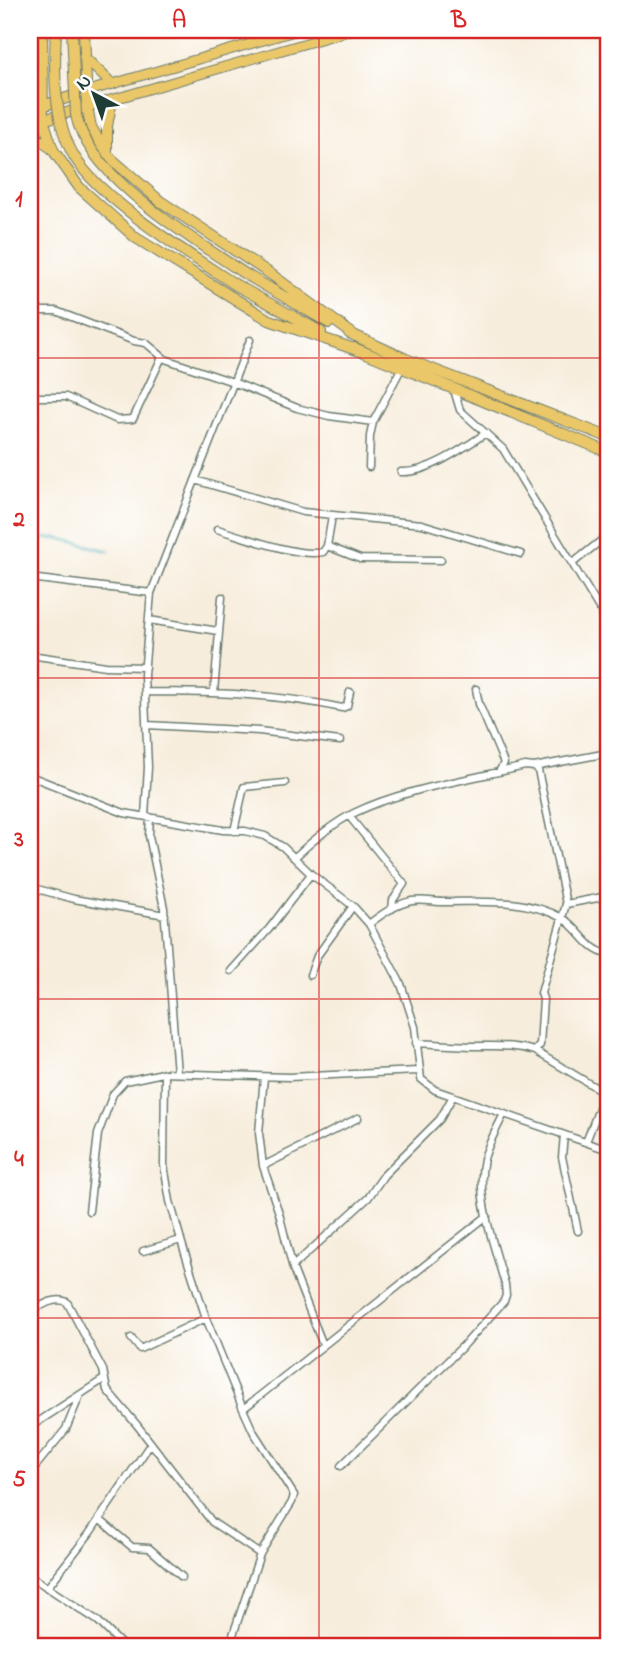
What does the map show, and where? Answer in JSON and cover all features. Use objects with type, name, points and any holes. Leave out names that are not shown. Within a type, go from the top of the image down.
[{"type":"highway","points":[[42,30],[43,119],[53,150],[79,187],[136,238],[269,320],[359,351]]},
{"type":"highway","points":[[55,30],[61,119],[74,156],[101,188],[145,222],[236,285],[286,315],[401,369],[608,452]]},
{"type":"highway","points":[[72,30],[79,128],[108,172],[158,214],[242,272],[314,316],[407,359],[608,437]]},
{"type":"highway","points":[[84,30],[87,107],[91,127],[107,155],[160,201],[271,275],[354,335]]},
{"type":"highway","points":[[30,93],[41,54]]},
{"type":"highway","points":[[84,57],[112,84]]},
{"type":"highway","points":[[30,110],[85,92]]},
{"type":"highway","points":[[107,155],[107,127],[112,100]]},
{"type":"highway","points":[[30,124],[87,107]]},
{"type":"highway","points":[[30,134],[53,150]]},
{"type":"main road","points":[[85,92],[299,30]]},
{"type":"main road","points":[[87,107],[351,30]]},
{"type":"street","points":[[30,312],[56,311],[146,344],[162,357],[297,408],[373,422]]},
{"type":"street","points":[[177,1073],[165,915],[149,836],[145,667],[151,593],[250,340]]},
{"type":"street","points":[[30,397],[66,397],[117,420],[133,419],[162,357]]},
{"type":"street","points":[[369,467],[373,422],[401,369]]},
{"type":"street","points":[[454,390],[460,410],[503,449],[605,618]]},
{"type":"street","points":[[401,472],[420,471],[464,449],[486,433]]},
{"type":"street","points":[[195,480],[282,507],[332,516],[422,524],[521,554]]},
{"type":"street","points":[[216,529],[291,550],[317,554],[323,552],[327,546],[332,516]]},
{"type":"street","points":[[573,564],[608,535]]},
{"type":"street","points":[[327,546],[360,559],[441,559]]},
{"type":"street","points":[[30,578],[151,593]]},
{"type":"street","points":[[214,692],[222,597]]},
{"type":"street","points":[[149,620],[218,631]]},
{"type":"street","points":[[30,655],[106,666],[145,667]]},
{"type":"street","points":[[476,689],[479,704],[504,763],[499,772]]},
{"type":"street","points":[[146,692],[214,692],[286,698],[342,708],[347,706],[350,692]]},
{"type":"street","points":[[148,725],[260,732],[340,741]]},
{"type":"street","points":[[294,858],[317,837],[349,816],[407,794],[525,766],[608,753]]},
{"type":"street","points":[[534,766],[538,770],[566,904],[564,919],[541,993],[543,999],[540,1045],[535,1052]]},
{"type":"street","points":[[30,776],[124,813],[265,836],[283,847],[311,874],[354,906],[369,924],[401,984],[415,1027],[421,1079],[435,1090],[608,1150]]},
{"type":"street","points":[[234,831],[244,787],[285,783]]},
{"type":"street","points":[[349,816],[404,884],[393,900],[392,909]]},
{"type":"street","points":[[231,971],[269,929],[311,874]]},
{"type":"street","points":[[30,887],[74,899],[165,915]]},
{"type":"street","points":[[566,904],[608,896]]},
{"type":"street","points":[[369,924],[392,909],[413,901],[511,901],[564,919],[590,945],[608,954]]},
{"type":"street","points":[[310,975],[317,956],[354,906]]},
{"type":"street","points":[[416,1043],[478,1046],[506,1044],[535,1052],[605,1093]]},
{"type":"street","points":[[89,1211],[98,1134],[113,1094],[125,1081],[165,1073],[264,1077],[418,1071]]},
{"type":"street","points":[[165,1073],[164,1165],[170,1201],[181,1240],[206,1318],[253,1432],[293,1495],[292,1502],[260,1554],[229,1647]]},
{"type":"street","points":[[264,1077],[259,1133],[263,1166],[293,1266],[323,1345]]},
{"type":"street","points":[[586,1142],[608,1086]]},
{"type":"street","points":[[293,1266],[368,1198],[384,1175],[440,1119],[453,1096]]},
{"type":"street","points":[[341,1465],[467,1342],[504,1301],[505,1284],[487,1216],[482,1177],[484,1160],[504,1114]]},
{"type":"street","points":[[263,1166],[358,1118]]},
{"type":"street","points":[[564,1135],[562,1157],[578,1231]]},
{"type":"street","points":[[243,1409],[487,1216]]},
{"type":"street","points":[[143,1251],[181,1240]]},
{"type":"street","points":[[30,1312],[54,1300],[62,1299],[67,1302],[96,1355],[107,1390],[212,1522],[260,1554]]},
{"type":"street","points":[[131,1338],[140,1349],[206,1318]]},
{"type":"street","points":[[30,1427],[104,1379]]},
{"type":"street","points":[[30,1473],[66,1429],[80,1395]]},
{"type":"street","points":[[47,1588],[99,1519],[150,1443]]},
{"type":"street","points":[[99,1519],[132,1547],[149,1548],[182,1577]]},
{"type":"street","points":[[30,1576],[98,1621],[124,1647]]},
{"type":"waterway","points":[[30,539],[58,538],[109,551]]}]
